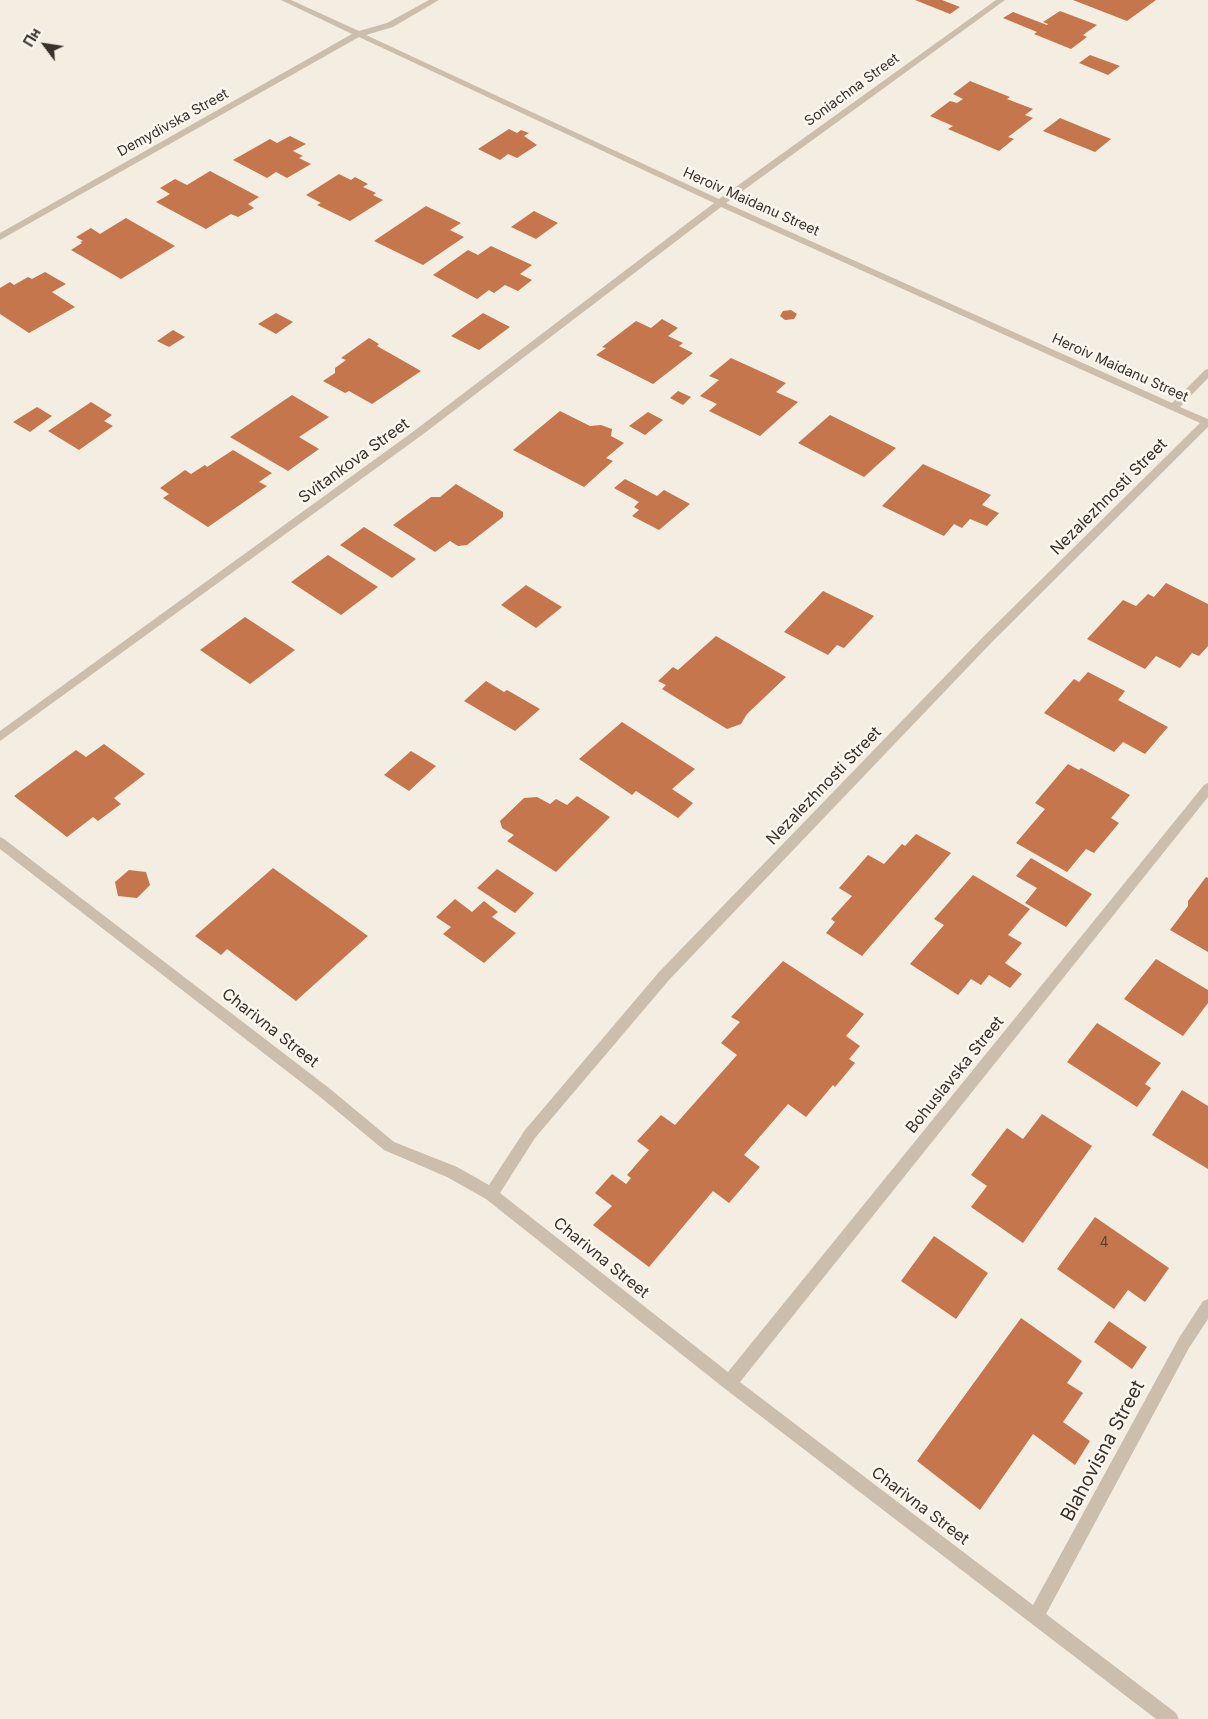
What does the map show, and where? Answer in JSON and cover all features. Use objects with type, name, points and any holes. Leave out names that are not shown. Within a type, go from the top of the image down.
[{"type":"street","name":"Heroiv Maidanu Street","points":[[285,0],[720,203],[1207,423]]},
{"type":"street","name":"Demydivska Street","points":[[0,236],[359,34],[390,25],[434,0]]},
{"type":"street","name":"Soniachna Street","points":[[720,203],[1000,0]]},
{"type":"street","name":"Svitankova Street","points":[[0,737],[418,433],[720,203]]},
{"type":"street","points":[[1174,408],[1208,372]]},
{"type":"street","name":"Nezalezhnosti Street","points":[[491,1194],[530,1134],[664,976],[988,639],[1207,423]]},
{"type":"street","name":"Bohuslavska Street","points":[[729,1383],[1208,788]]},
{"type":"street","name":"Charivna Street","points":[[0,842],[324,1092],[389,1146],[452,1172],[491,1194],[729,1383],[1170,1719]]},
{"type":"street","name":"Blahovisna Street","points":[[1036,1616],[1184,1343],[1208,1306]]},
{"type":"building","points":[[915,0],[942,0],[960,7],[950,14]]},
{"type":"building","points":[[1073,0],[1156,0],[1127,21]]},
{"type":"building","points":[[1060,11],[1097,25],[1083,35],[1087,37],[1071,49],[1034,34],[1037,32],[1003,18],[1013,12],[1047,25],[1043,22]]},
{"type":"building","points":[[1090,55],[1120,66],[1108,75],[1079,63]]},
{"type":"building","points":[[970,81],[1010,97],[1007,99],[1033,109],[1025,115],[1033,118],[1008,137],[1014,139],[999,151],[948,129],[953,126],[930,116],[950,101],[957,103],[963,99],[953,94]]},
{"type":"building","points":[[1060,118],[1111,139],[1095,152],[1043,131]]},
{"type":"building","points":[[509,129],[517,133],[521,130],[529,133],[524,136],[537,145],[517,158],[508,154],[500,160],[478,149]]},
{"type":"building","points":[[290,136],[306,144],[293,151],[303,156],[299,158],[311,164],[287,178],[276,172],[267,178],[233,160],[270,139],[277,143]]},
{"type":"building","points":[[210,171],[259,197],[248,204],[254,208],[238,217],[231,214],[206,229],[156,202],[170,194],[160,188],[175,179],[187,185]]},
{"type":"building","points":[[339,174],[351,180],[355,177],[368,184],[363,187],[376,193],[373,195],[383,200],[350,221],[317,205],[321,203],[306,195]]},
{"type":"building","points":[[426,206],[461,223],[450,230],[464,237],[423,265],[374,241]]},
{"type":"building","points":[[534,211],[558,223],[536,239],[511,227]]},
{"type":"building","points":[[126,218],[175,246],[121,279],[71,250],[83,241],[76,237],[91,228],[100,234]]},
{"type":"building","points":[[491,246],[532,265],[520,274],[532,280],[518,291],[505,285],[494,293],[489,290],[477,299],[433,275],[468,250],[478,255]]},
{"type":"building","points":[[45,272],[66,284],[52,292],[75,307],[29,333],[0,314],[0,288],[10,282],[14,285],[28,277],[32,279]]},
{"type":"building","points":[[791,310],[797,314],[794,319],[785,320],[780,316],[783,311]]},
{"type":"building","points":[[276,313],[293,322],[276,334],[258,324]]},
{"type":"building","points":[[483,313],[510,327],[479,350],[451,336]]},
{"type":"building","points":[[662,319],[678,328],[668,336],[683,343],[679,346],[693,353],[653,384],[596,355],[606,348],[602,347],[636,321],[651,328]]},
{"type":"building","points":[[173,330],[185,337],[169,347],[157,341]]},
{"type":"building","points":[[369,338],[379,344],[377,346],[421,371],[372,404],[349,391],[345,393],[323,381],[335,373],[335,368],[346,360],[341,358]]},
{"type":"building","points":[[731,358],[786,383],[776,392],[798,402],[760,436],[709,411],[717,404],[700,396],[719,380],[709,376]]},
{"type":"building","points":[[678,391],[691,397],[683,405],[670,398]]},
{"type":"building","points":[[292,395],[329,417],[299,437],[319,449],[288,471],[230,437]]},
{"type":"building","points":[[91,402],[112,415],[104,421],[113,426],[79,450],[48,431]]},
{"type":"building","points":[[37,407],[52,416],[30,432],[13,422]]},
{"type":"building","points":[[560,411],[590,426],[601,425],[612,429],[611,436],[624,443],[606,458],[613,461],[584,487],[513,450]]},
{"type":"building","points":[[648,412],[663,420],[645,435],[629,426]]},
{"type":"building","points":[[830,415],[896,448],[864,477],[798,443]]},
{"type":"building","points":[[233,450],[272,473],[259,482],[267,486],[208,527],[163,498],[169,494],[160,488],[185,470],[191,474],[205,465],[207,467]]},
{"type":"building","points":[[923,464],[991,495],[982,505],[999,513],[987,526],[970,519],[962,528],[954,524],[944,536],[882,506]]},
{"type":"building","points":[[625,479],[657,496],[664,490],[690,504],[659,530],[632,516],[639,510],[634,507],[639,502],[614,488]]},
{"type":"building","points":[[456,484],[503,512],[503,517],[467,545],[458,546],[450,541],[435,552],[393,525],[431,497],[440,497]]},
{"type":"building","points":[[364,527],[416,559],[392,578],[340,545]]},
{"type":"building","points":[[328,555],[378,587],[341,615],[291,582]]},
{"type":"building","points":[[1166,583],[1208,604],[1208,646],[1199,656],[1192,653],[1180,668],[1156,656],[1145,669],[1087,639],[1123,600],[1136,606],[1148,594],[1154,597]]},
{"type":"building","points":[[526,585],[562,607],[536,628],[501,605]]},
{"type":"building","points":[[823,591],[874,616],[844,648],[837,645],[828,655],[784,632]]},
{"type":"building","points":[[245,617],[295,650],[250,684],[200,650]]},
{"type":"building","points":[[716,636],[786,677],[747,714],[741,724],[727,729],[662,689],[666,685],[658,681],[673,667],[678,670]]},
{"type":"building","points":[[1088,672],[1125,691],[1118,700],[1168,727],[1145,754],[1123,742],[1114,752],[1044,713],[1074,679],[1079,682]]},
{"type":"building","points":[[486,681],[504,692],[507,690],[540,709],[515,731],[464,701]]},
{"type":"building","points":[[622,722],[695,769],[672,789],[693,803],[678,818],[636,791],[632,795],[579,759]]},
{"type":"building","points":[[104,744],[145,774],[114,798],[121,804],[98,821],[93,817],[67,837],[14,796],[76,750],[86,757]]},
{"type":"building","points":[[411,751],[436,766],[409,791],[384,775]]},
{"type":"building","points":[[1068,764],[1079,770],[1081,768],[1130,795],[1111,818],[1119,823],[1094,853],[1086,849],[1067,872],[1016,843],[1045,809],[1035,803]]},
{"type":"building","points":[[577,796],[610,817],[556,872],[507,841],[514,835],[502,828],[500,821],[524,798],[537,797],[550,804],[556,799],[567,805]]},
{"type":"building","points":[[916,834],[951,853],[862,956],[826,933],[835,922],[831,919],[852,896],[839,888],[868,855],[884,864],[902,844],[905,846]]},
{"type":"building","points":[[1031,858],[1092,894],[1066,927],[1025,903],[1037,888],[1016,876]]},
{"type":"building","points":[[273,868],[368,936],[296,1001],[227,949],[221,955],[195,936]]},
{"type":"building","points":[[497,869],[534,893],[515,913],[477,888]]},
{"type":"building","points":[[129,870],[146,872],[150,885],[137,898],[118,896],[115,882]]},
{"type":"building","points":[[973,875],[1030,909],[1008,935],[1022,943],[1005,963],[1022,974],[1010,988],[989,975],[981,985],[971,979],[958,995],[910,964],[944,925],[934,919]]},
{"type":"building","points":[[1206,877],[1208,878],[1208,952],[1170,930]]},
{"type":"building","points":[[455,899],[472,912],[484,901],[498,912],[492,917],[516,933],[484,963],[443,934],[451,927],[436,917]]},
{"type":"building","points":[[1156,959],[1208,990],[1208,1003],[1183,1036],[1124,999]]},
{"type":"building","points":[[783,961],[864,1014],[846,1036],[860,1046],[849,1059],[855,1063],[835,1087],[833,1085],[806,1117],[788,1104],[744,1155],[760,1167],[729,1203],[713,1191],[649,1267],[593,1225],[612,1206],[595,1193],[612,1174],[626,1184],[631,1178],[627,1175],[649,1150],[637,1141],[661,1115],[675,1125],[737,1055],[721,1043],[740,1022],[731,1017]]},
{"type":"building","points":[[1097,1023],[1161,1063],[1145,1084],[1151,1088],[1137,1107],[1067,1062]]},
{"type":"building","points":[[1182,1090],[1208,1106],[1208,1169],[1152,1135]]},
{"type":"building","points":[[1042,1114],[1092,1146],[1023,1243],[971,1207],[987,1186],[971,1175],[1007,1128],[1023,1139]]},
{"type":"building","points":[[1095,1217],[1169,1268],[1145,1302],[1128,1290],[1114,1309],[1057,1269]]},
{"type":"building","points":[[934,1236],[988,1273],[956,1319],[901,1281]]},
{"type":"building","points":[[1021,1318],[1082,1361],[1067,1383],[1083,1393],[1063,1422],[1090,1441],[1075,1465],[1033,1434],[980,1510],[917,1461]]},
{"type":"building","points":[[1109,1321],[1147,1347],[1132,1369],[1094,1342]]}]
